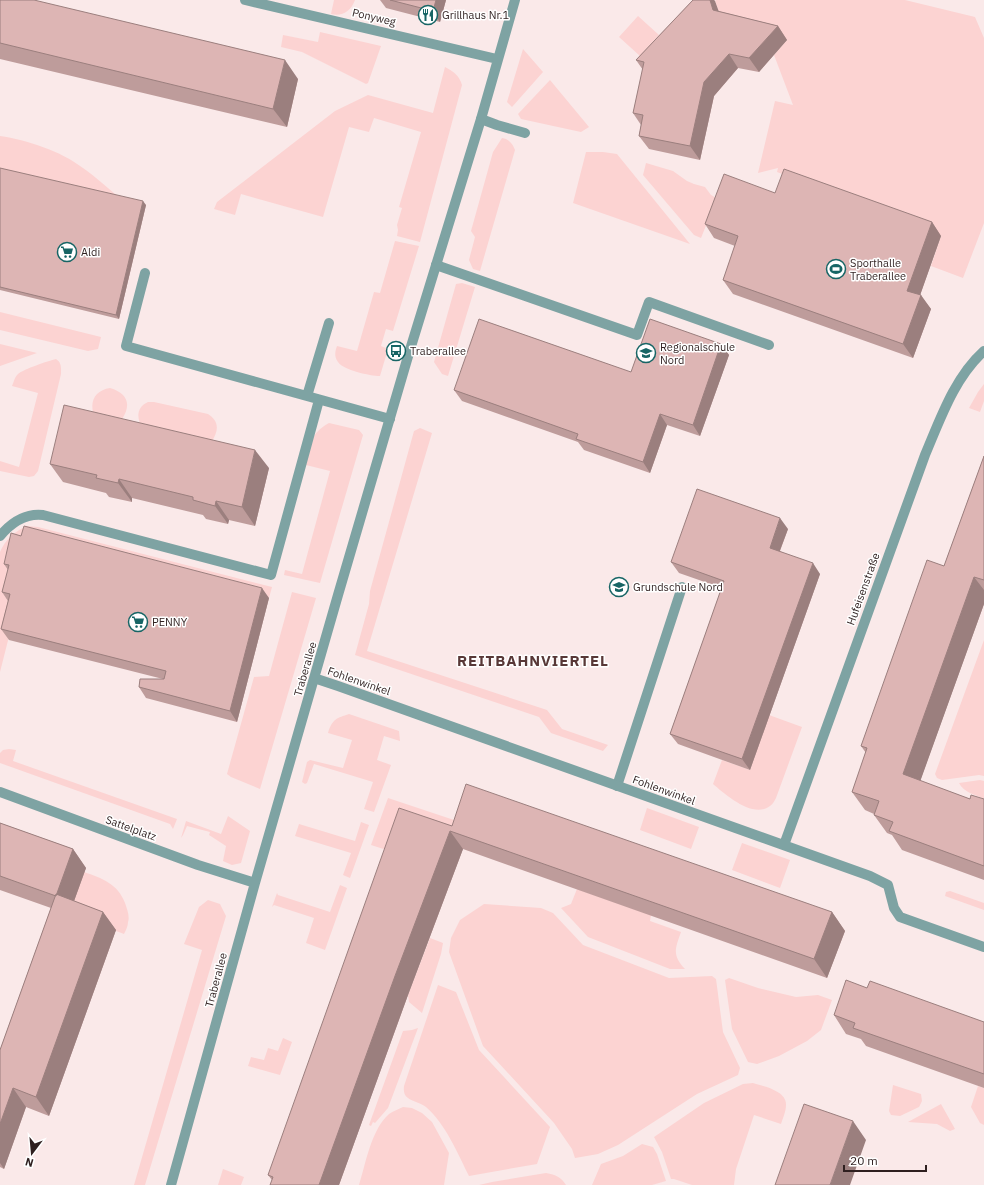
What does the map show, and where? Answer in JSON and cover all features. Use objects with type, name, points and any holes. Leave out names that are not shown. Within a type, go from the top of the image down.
[{"type":"street","name":"Ponyweg","points":[[244,0],[497,59]]},
{"type":"street","name":"Traberallee","points":[[171,1185],[314,678],[436,265],[481,119],[515,0]]},
{"type":"street","points":[[481,119],[525,133]]},
{"type":"street","points":[[436,265],[637,334],[649,302],[769,345]]},
{"type":"street","points":[[145,273],[126,346],[390,419]]},
{"type":"street","points":[[307,396],[329,323]]},
{"type":"street","name":"Hufeisenstraße","points":[[784,845],[925,455],[957,386],[967,370],[984,351]]},
{"type":"street","points":[[0,536],[10,526],[19,520],[31,515],[42,515],[271,576],[319,400]]},
{"type":"street","points":[[617,786],[682,587]]},
{"type":"street","name":"Fohlenwinkel","points":[[314,678],[352,690],[870,876],[888,885],[894,908],[900,916],[984,947]]},
{"type":"street","name":"Sattelplatz","points":[[0,792],[198,865],[255,883]]},
{"type":"shaded area","points":[[334,0],[355,0],[349,10],[342,14],[335,15],[331,14]]},
{"type":"shaded area","points":[[905,0],[975,17],[984,38],[984,223],[963,278],[931,266],[941,236],[777,172],[778,168],[758,173],[775,101],[793,105],[774,55],[787,40],[723,23],[715,1]]},
{"type":"shaded area","points":[[638,16],[659,35],[640,56],[619,37]]},
{"type":"shaded area","points":[[320,32],[381,46],[368,83],[366,84],[302,52],[281,47],[283,35],[318,42]]},
{"type":"shaded area","points":[[523,49],[543,72],[512,107],[507,102]]},
{"type":"shaded area","points":[[445,67],[456,74],[462,85],[420,242],[397,236],[397,225],[402,208],[399,207],[421,132],[374,118],[369,132],[349,127],[323,217],[241,194],[235,215],[214,209],[217,202],[335,111],[368,95],[433,113]]},
{"type":"shaded area","points":[[550,80],[589,127],[581,132],[521,119],[518,114]]},
{"type":"shaded area","points":[[0,136],[32,143],[65,156],[98,179],[121,199],[0,171]]},
{"type":"shaded area","points":[[502,138],[507,139],[515,150],[480,271],[473,269],[469,260],[475,237],[471,231],[493,152]]},
{"type":"shaded area","points":[[586,152],[617,154],[690,244],[573,203]]},
{"type":"shaded area","points":[[646,163],[673,171],[687,181],[705,187],[711,195],[722,201],[709,218],[701,238],[694,235],[643,175]]},
{"type":"shaded area","points":[[395,241],[419,246],[393,331],[386,329],[381,346],[388,349],[380,376],[370,375],[345,368],[338,362],[335,356],[336,348],[337,346],[357,351],[374,292],[380,293]]},
{"type":"shaded area","points":[[462,283],[475,287],[448,376],[442,374],[434,362],[456,284]]},
{"type":"shaded area","points":[[0,312],[101,337],[98,349],[88,351],[0,330]]},
{"type":"shaded area","points":[[0,344],[37,353],[0,366]]},
{"type":"shaded area","points":[[56,359],[60,364],[61,374],[38,471],[34,476],[29,477],[0,471],[0,461],[19,467],[38,393],[12,386],[15,378],[18,374],[25,370]]},
{"type":"shaded area","points":[[984,384],[984,401],[980,412],[969,408],[978,392]]},
{"type":"shaded area","points":[[110,388],[116,390],[124,396],[126,400],[127,409],[122,419],[93,412],[92,407],[94,399],[98,393]]},
{"type":"shaded area","points":[[148,402],[208,414],[212,417],[217,426],[216,433],[212,441],[142,427],[138,416],[140,409]]},
{"type":"shaded area","points":[[329,423],[359,430],[363,435],[320,583],[284,575],[285,570],[302,574],[330,471],[306,465],[314,436],[322,427]]},
{"type":"shaded area","points":[[420,428],[432,433],[367,651],[547,710],[562,729],[608,745],[603,751],[551,733],[539,717],[355,655],[369,604],[370,591],[414,431]]},
{"type":"shaded area","points":[[27,526],[38,527],[272,587],[269,598],[17,605],[0,672],[0,552],[11,536],[18,530]]},
{"type":"shaded area","points":[[292,592],[316,598],[260,789],[227,774],[254,677],[269,676]]},
{"type":"shaded area","points":[[984,640],[984,776],[979,775],[942,780],[937,778],[935,774]]},
{"type":"shaded area","points":[[349,714],[399,731],[400,741],[384,736],[377,760],[391,765],[374,812],[364,809],[373,782],[314,764],[307,783],[305,784],[302,782],[307,762],[310,760],[343,768],[352,740],[328,733],[333,722]]},
{"type":"shaded area","points":[[769,715],[802,727],[775,800],[770,806],[756,810],[740,804],[713,784],[722,760],[750,770]]},
{"type":"shaded area","points":[[3,750],[16,750],[13,761],[177,819],[173,829],[170,824],[0,763],[0,753]]},
{"type":"shaded area","points":[[980,780],[984,781],[984,799],[963,789],[959,783]]},
{"type":"shaded area","points":[[388,798],[457,821],[453,832],[402,855],[371,845]]},
{"type":"shaded area","points":[[647,808],[699,827],[691,849],[640,830]]},
{"type":"shaded area","points":[[228,816],[250,831],[241,863],[232,865],[223,861],[226,846],[209,835],[210,832],[187,826],[181,838],[186,821],[221,834]]},
{"type":"shaded area","points":[[361,822],[369,825],[350,878],[343,875],[351,853],[295,836],[299,824],[355,841]]},
{"type":"shaded area","points":[[742,843],[790,860],[780,888],[732,870]]},
{"type":"shaded area","points":[[84,872],[103,879],[114,886],[122,896],[129,917],[124,934],[69,913]]},
{"type":"shaded area","points":[[340,885],[347,888],[325,950],[306,943],[314,918],[274,905],[272,907],[277,893],[278,895],[330,912]]},
{"type":"shaded area","points":[[577,889],[651,915],[650,921],[681,932],[676,947],[676,956],[685,969],[670,969],[588,937],[561,908],[571,904]]},
{"type":"shaded area","points":[[950,891],[984,903],[984,910],[945,896],[946,892]]},
{"type":"shaded area","points":[[208,900],[220,904],[226,916],[145,1185],[134,1185],[202,950],[184,944],[199,907]]},
{"type":"shaded area","points":[[484,904],[541,908],[553,913],[583,945],[669,978],[712,976],[716,979],[723,1032],[740,1068],[738,1075],[697,1094],[618,1145],[598,1154],[575,1158],[572,1149],[554,1123],[483,1046],[449,952],[451,938],[460,920]]},
{"type":"shaded area","points":[[430,938],[443,943],[441,954],[422,1013],[409,1002],[408,995]]},
{"type":"shaded area","points":[[729,978],[758,988],[796,997],[818,995],[832,1000],[821,1030],[807,1041],[779,1056],[757,1064],[748,1062],[732,1029],[725,980]]},
{"type":"shaded area","points":[[438,985],[456,992],[479,1050],[550,1127],[537,1164],[469,1176],[439,1121],[426,1107],[410,1100],[405,1095],[404,1086]]},
{"type":"shaded area","points":[[418,1028],[388,1108],[375,1123],[373,1122],[371,1126],[369,1125],[403,1031]]},
{"type":"shaded area","points":[[283,1038],[292,1042],[280,1075],[248,1066],[251,1057],[264,1060],[268,1048],[278,1051]]},
{"type":"shaded area","points":[[753,1083],[774,1090],[783,1096],[786,1110],[781,1124],[754,1115],[736,1169],[734,1185],[692,1185],[671,1179],[662,1152],[654,1137],[704,1103],[743,1084]]},
{"type":"shaded area","points":[[893,1085],[921,1094],[922,1101],[919,1107],[900,1116],[891,1115],[889,1111]]},
{"type":"shaded area","points":[[978,1086],[984,1088],[984,1125],[980,1123],[971,1107]]},
{"type":"shaded area","points":[[941,1104],[955,1129],[950,1131],[937,1124],[908,1122]]},
{"type":"shaded area","points":[[403,1107],[412,1108],[422,1113],[432,1122],[449,1153],[444,1185],[359,1185],[373,1138],[378,1129],[389,1114]]},
{"type":"shaded area","points":[[642,1144],[653,1147],[657,1154],[666,1181],[652,1185],[592,1185],[601,1164],[623,1156]]},
{"type":"shaded area","points":[[223,1169],[244,1177],[241,1185],[218,1185]]},
{"type":"shaded area","points":[[546,1173],[558,1177],[566,1185],[479,1185],[492,1182]]},
{"type":"building","points":[[0,0],[34,0],[285,60],[273,109],[0,43]]},
{"type":"building","points":[[390,0],[436,0],[433,11]]},
{"type":"building","points":[[693,0],[710,0],[713,10],[778,26],[749,58],[729,54],[704,82],[690,146],[639,136],[643,115],[633,113],[644,62],[636,60]]},
{"type":"building","name":"Aldi","points":[[0,168],[143,201],[116,315],[0,287]]},
{"type":"building","name":"Sporthalle Traberallee","points":[[784,169],[932,222],[907,291],[921,295],[903,344],[723,280],[738,236],[705,224],[724,174],[775,193]]},
{"type":"building","points":[[479,319],[631,372],[650,319],[721,344],[693,425],[660,414],[643,462],[576,439],[578,434],[454,390]]},
{"type":"building","points":[[64,405],[255,450],[242,507],[216,501],[215,506],[193,500],[193,497],[119,479],[118,483],[96,478],[97,475],[50,464]]},
{"type":"building","points":[[984,456],[984,580],[974,577],[903,774],[970,799],[971,795],[984,799],[984,866],[889,831],[893,822],[874,815],[879,801],[852,792],[867,748],[861,746],[927,560],[944,566]]},
{"type":"building","points":[[697,489],[780,518],[770,548],[813,563],[742,759],[670,734],[724,581],[671,562]]},
{"type":"building","name":"PENNY","points":[[24,526],[262,588],[230,711],[139,687],[140,679],[164,679],[166,671],[1,629],[10,594],[2,592],[9,565],[4,564],[11,533],[21,536]]},
{"type":"building","points":[[466,784],[832,912],[814,959],[450,831],[395,976],[319,1185],[270,1185],[273,1177],[268,1175],[399,808],[452,826]]},
{"type":"building","points":[[0,823],[73,849],[56,896],[0,876]]},
{"type":"building","points":[[56,894],[103,912],[36,1097],[13,1088],[0,1124],[0,1050]]},
{"type":"building","points":[[846,980],[867,988],[870,981],[984,1022],[984,1074],[853,1028],[855,1023],[834,1015]]},
{"type":"building","points":[[804,1104],[853,1121],[830,1185],[775,1185]]},
{"type":"place","name":"Grillhaus Nr.1","points":[[428,15]]},
{"type":"place","name":"Aldi","points":[[67,252]]},
{"type":"place","name":"Sporthalle Traberallee","points":[[836,269]]},
{"type":"place","name":"Traberallee","points":[[396,351]]},
{"type":"place","name":"Regionalschule Nord","points":[[646,353]]},
{"type":"place","name":"Grundschule Nord","points":[[619,587]]},
{"type":"place","name":"PENNY","points":[[138,622]]},
{"type":"district","name":"REITBAHNVIERTEL","points":[[533,660]]}]
